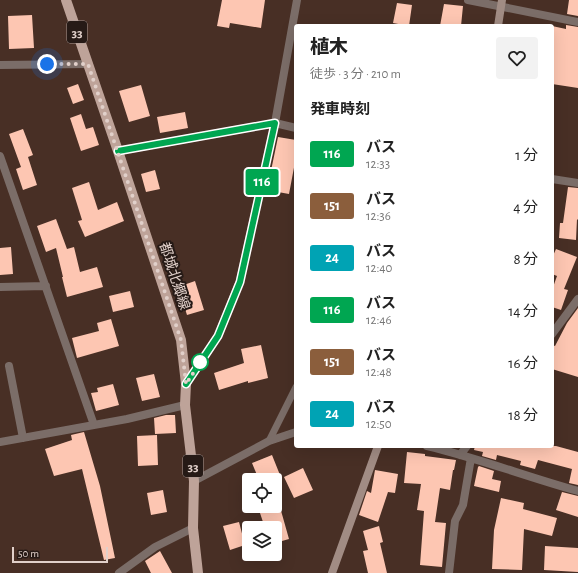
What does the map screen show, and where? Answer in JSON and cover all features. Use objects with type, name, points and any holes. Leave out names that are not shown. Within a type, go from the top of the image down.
[{"type":"main road","name":"都城北郷線","points":[[66,0],[181,340],[186,384],[185,405],[194,481],[193,528],[198,573]]},
{"type":"street","points":[[186,384],[218,336],[240,282],[275,123],[297,0]]},
{"type":"street","points":[[468,0],[502,3],[578,22]]},
{"type":"street","points":[[498,24],[502,3]]},
{"type":"street","points":[[0,65],[20,63],[88,64]]},
{"type":"street","points":[[118,151],[275,123],[294,128]]},
{"type":"street","points":[[0,156],[94,425]]},
{"type":"street","points":[[554,178],[578,183]]},
{"type":"street","points":[[0,287],[46,286]]},
{"type":"street","points":[[554,331],[578,300]]},
{"type":"street","points":[[10,366],[23,438]]},
{"type":"street","points":[[0,442],[94,425],[185,405]]},
{"type":"street","points":[[194,481],[269,441],[294,433]]},
{"type":"street","points":[[332,573],[377,448]]},
{"type":"street","points":[[434,448],[578,490]]},
{"type":"street","points":[[460,455],[465,448]]},
{"type":"street","points":[[452,573],[455,521],[463,505],[471,458]]},
{"type":"street","points":[[119,573],[156,547],[193,528]]},
{"type":"lane","points":[[269,441],[294,391]]},
{"type":"building","points":[[222,0],[265,0],[261,28],[230,23],[229,28],[217,26]]},
{"type":"building","points":[[569,0],[578,0],[578,16],[567,14]]},
{"type":"building","points":[[397,3],[412,5],[409,24],[393,23]]},
{"type":"building","points":[[444,4],[463,6],[461,24],[440,24]]},
{"type":"building","points":[[32,15],[34,48],[9,49],[8,16]]},
{"type":"building","points":[[566,25],[578,27],[578,88],[554,84],[554,26],[566,29]]},
{"type":"building","points":[[78,84],[84,100],[73,104],[67,88]]},
{"type":"building","points":[[141,85],[150,116],[129,122],[119,91]]},
{"type":"building","points":[[185,112],[188,128],[160,133],[157,117]]},
{"type":"building","points":[[81,114],[86,129],[93,127],[99,145],[81,151],[70,118]]},
{"type":"building","points":[[23,129],[33,155],[28,157],[37,185],[23,190],[16,169],[21,167],[9,134]]},
{"type":"building","points":[[278,137],[294,140],[294,168],[289,194],[267,190]]},
{"type":"building","points":[[155,170],[160,189],[146,192],[141,174]]},
{"type":"building","points":[[89,182],[98,210],[117,202],[124,221],[85,237],[78,221],[82,220],[72,188]]},
{"type":"building","points":[[568,187],[578,188],[578,220],[577,219],[576,240],[559,238],[560,223],[563,223]]},
{"type":"building","points":[[56,219],[67,249],[74,247],[80,272],[97,267],[103,287],[67,297],[56,248],[46,252],[37,226]]},
{"type":"building","points":[[11,247],[13,274],[0,275],[0,248]]},
{"type":"building","points":[[556,249],[577,257],[564,289],[568,290],[561,310],[554,308],[554,284],[557,276],[554,275],[554,254]]},
{"type":"building","points":[[195,281],[204,310],[187,315],[178,287]]},
{"type":"building","points":[[130,291],[134,307],[113,312],[109,296]]},
{"type":"building","points":[[578,308],[578,377],[554,370],[554,346],[567,323]]},
{"type":"building","points":[[111,319],[119,346],[77,358],[72,338],[99,331],[97,323]]},
{"type":"building","points":[[261,345],[268,378],[248,383],[248,381],[219,390],[214,373],[244,363],[241,349]]},
{"type":"building","points":[[154,374],[160,397],[142,401],[136,378]]},
{"type":"building","points":[[113,384],[119,405],[96,411],[91,393],[98,392],[97,388]]},
{"type":"building","points":[[166,415],[175,415],[176,433],[155,434],[154,418]]},
{"type":"building","points":[[84,432],[100,486],[115,558],[104,560],[82,469],[54,476],[45,449],[72,440],[71,435]]},
{"type":"building","points":[[157,435],[158,465],[138,466],[137,436]]},
{"type":"building","points":[[554,446],[556,446],[578,452],[578,485],[569,483],[572,469],[538,460],[535,469],[520,465],[521,461],[497,455],[496,460],[482,456],[483,452],[474,450],[474,448],[554,448]]},
{"type":"building","points":[[407,452],[456,460],[450,490],[440,488],[435,522],[446,523],[442,567],[420,565],[424,511],[417,510],[421,484],[404,483]]},
{"type":"building","points":[[272,455],[279,473],[256,473],[252,463]]},
{"type":"building","points":[[479,466],[494,471],[492,479],[501,481],[499,492],[474,486]]},
{"type":"building","points":[[303,468],[313,490],[294,498],[284,477]]},
{"type":"building","points":[[375,470],[398,474],[395,493],[388,492],[378,522],[359,515],[367,491],[371,493]]},
{"type":"building","points":[[163,490],[167,512],[151,515],[147,493]]},
{"type":"building","points":[[562,492],[578,496],[578,517],[556,510]]},
{"type":"building","points":[[501,498],[524,503],[523,509],[557,518],[552,536],[524,529],[522,570],[492,569],[494,530]]},
{"type":"building","points":[[260,513],[282,513],[289,539],[282,541],[282,521],[263,521]]},
{"type":"building","points":[[239,522],[242,534],[242,546],[230,550],[223,526]]},
{"type":"building","points":[[379,526],[383,542],[380,543],[387,573],[368,573],[363,551],[368,550],[363,531]]},
{"type":"building","points":[[545,546],[578,548],[578,572],[544,570]]},
{"type":"building","points":[[160,551],[172,573],[151,573],[145,561]]},
{"type":"bus line","name":"116","points":[[118,151],[275,123],[240,282],[218,336],[186,384]]},
{"type":"route","points":[[47,64],[88,64],[181,340],[186,384],[202,360],[200,362]]}]
